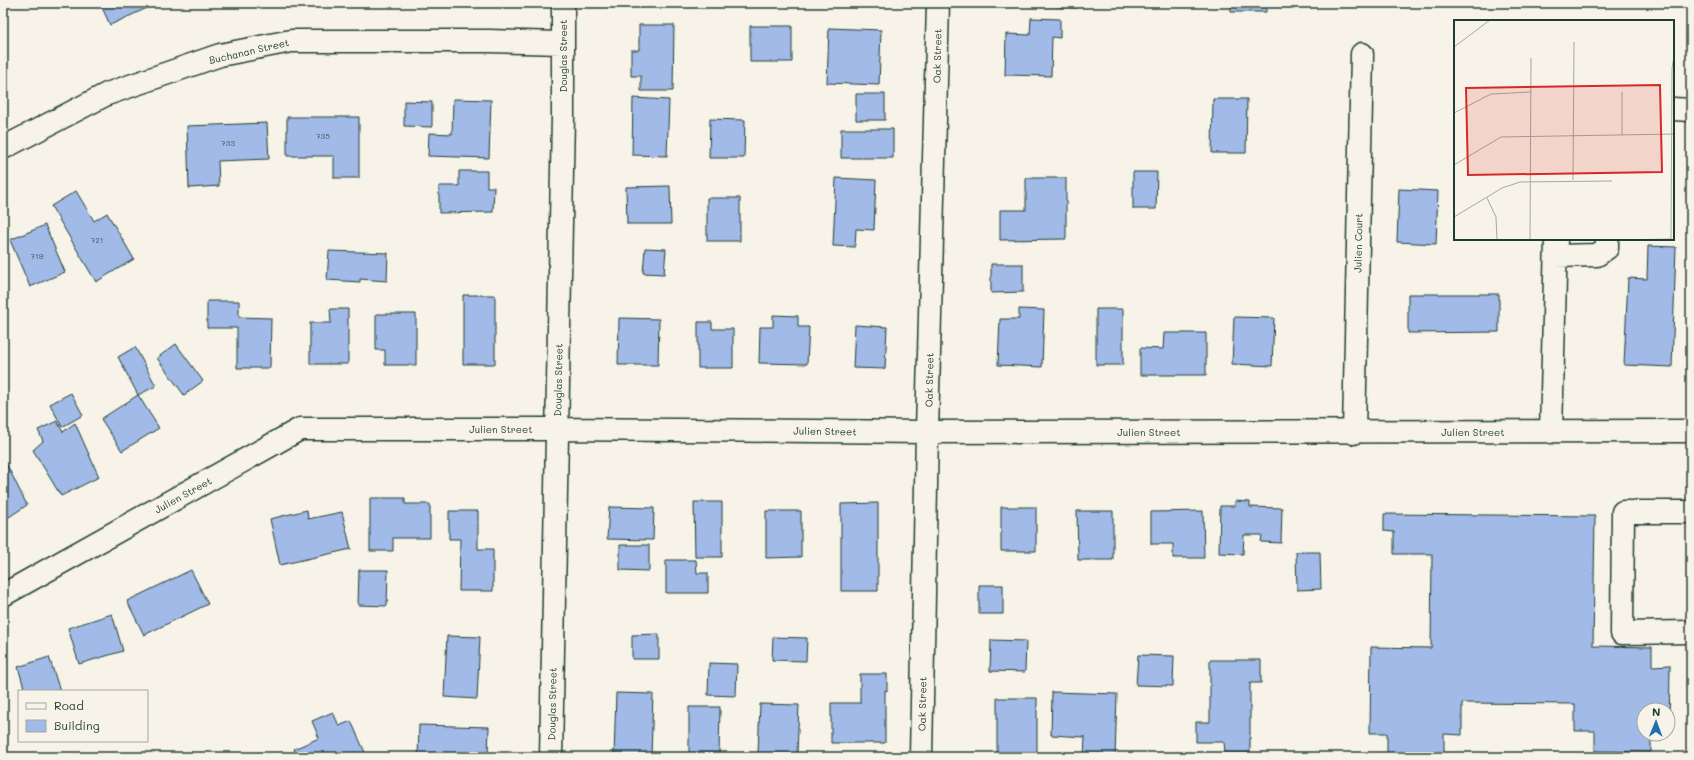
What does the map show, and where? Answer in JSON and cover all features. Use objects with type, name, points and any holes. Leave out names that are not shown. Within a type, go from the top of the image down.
[{"type":"street","name":"Douglas Street","points":[[551,757],[563,116],[563,3]]},
{"type":"street","name":"Oak Street","points":[[921,757],[927,432],[938,3]]},
{"type":"street","name":"Buchanan Street","points":[[3,148],[107,94],[220,56],[291,41],[488,41],[562,43]]},
{"type":"street","name":"Julien Court","points":[[1354,432],[1362,54]]},
{"type":"street","points":[[1674,109],[1691,110]]},
{"type":"street","points":[[1552,432],[1556,247],[1597,255],[1607,248],[1607,240]]},
{"type":"street","name":"Julien Street","points":[[3,595],[300,429],[557,429],[927,432],[1691,432]]},
{"type":"street","points":[[1691,512],[1623,512],[1622,633],[1691,632]]},
{"type":"building","points":[[100,3],[158,3],[110,25]]},
{"type":"building","points":[[639,3],[692,3],[692,7],[639,5]]},
{"type":"building","points":[[1045,3],[1078,3],[1077,8],[1045,6]]},
{"type":"building","points":[[1231,3],[1266,3],[1266,12],[1231,12]]},
{"type":"building","points":[[1031,18],[1060,19],[1060,38],[1052,37],[1051,76],[1005,75],[1006,34],[1030,35]]},
{"type":"building","points":[[639,25],[674,25],[673,91],[641,91],[641,76],[631,76],[631,50],[639,50]]},
{"type":"building","points":[[750,26],[792,26],[792,62],[750,62]]},
{"type":"building","points":[[829,28],[881,30],[879,85],[827,83]]},
{"type":"building","points":[[856,94],[885,94],[885,120],[856,120]]},
{"type":"building","points":[[633,98],[669,100],[667,156],[632,155]]},
{"type":"building","points":[[453,99],[491,100],[489,158],[428,156],[429,133],[452,134]]},
{"type":"building","points":[[1213,99],[1247,99],[1246,153],[1212,153]]},
{"type":"building","points":[[404,101],[432,102],[432,127],[404,126]]},
{"type":"building","points":[[287,117],[359,117],[359,178],[334,178],[334,156],[287,156]]},
{"type":"building","points":[[710,119],[745,120],[744,158],[709,158]]},
{"type":"building","points":[[267,123],[269,159],[218,161],[219,186],[189,188],[187,126]]},
{"type":"building","points":[[841,129],[893,129],[893,158],[841,158]]},
{"type":"building","points":[[459,171],[487,171],[487,187],[494,187],[493,212],[439,213],[439,186],[459,186]]},
{"type":"building","points":[[1133,172],[1157,172],[1156,209],[1133,209]]},
{"type":"building","points":[[836,178],[876,180],[874,230],[856,229],[855,247],[833,246]]},
{"type":"building","points":[[1026,178],[1066,178],[1066,239],[1000,240],[1000,210],[1026,210]]},
{"type":"building","points":[[670,186],[671,224],[627,224],[626,187]]},
{"type":"building","points":[[1399,189],[1438,191],[1436,244],[1397,242]]},
{"type":"building","points":[[76,191],[94,221],[107,213],[134,259],[96,282],[51,206]]},
{"type":"building","points":[[707,198],[740,198],[740,241],[707,241]]},
{"type":"building","points":[[45,225],[65,272],[30,287],[10,240]]},
{"type":"building","points":[[1648,246],[1676,247],[1672,367],[1624,365],[1628,278],[1647,279]]},
{"type":"building","points":[[645,248],[666,249],[664,274],[643,273]]},
{"type":"building","points":[[329,251],[388,253],[387,281],[360,279],[360,282],[327,280]]},
{"type":"building","points":[[991,264],[1023,264],[1023,292],[991,293]]},
{"type":"building","points":[[1408,294],[1499,294],[1499,332],[1408,333]]},
{"type":"building","points":[[463,295],[495,295],[495,364],[463,364]]},
{"type":"building","points":[[207,301],[239,301],[239,317],[271,318],[270,368],[237,368],[237,328],[207,328]]},
{"type":"building","points":[[330,309],[348,309],[348,364],[310,364],[310,323],[331,323]]},
{"type":"building","points":[[1019,309],[1044,310],[1042,367],[998,365],[1000,319],[1019,319]]},
{"type":"building","points":[[1096,309],[1123,309],[1123,365],[1096,365]]},
{"type":"building","points":[[376,314],[416,314],[416,365],[385,365],[385,350],[376,350]]},
{"type":"building","points":[[773,315],[798,316],[798,327],[809,327],[807,364],[759,363],[760,327],[773,327]]},
{"type":"building","points":[[1234,317],[1274,318],[1272,366],[1232,364]]},
{"type":"building","points":[[619,318],[659,319],[658,365],[618,365]]},
{"type":"building","points":[[698,322],[712,322],[712,329],[733,329],[733,368],[698,368]]},
{"type":"building","points":[[855,325],[887,327],[885,369],[853,368]]},
{"type":"building","points":[[1164,333],[1206,333],[1206,375],[1140,375],[1140,348],[1163,349]]},
{"type":"building","points":[[176,344],[203,381],[184,395],[157,358]]},
{"type":"building","points":[[135,347],[156,386],[138,395],[118,357]]},
{"type":"building","points":[[71,393],[83,415],[62,427],[50,404]]},
{"type":"building","points":[[138,395],[159,428],[122,451],[101,419]]},
{"type":"building","points":[[57,421],[63,432],[75,423],[99,477],[61,496],[33,450],[43,441],[38,430]]},
{"type":"building","points":[[3,457],[27,505],[3,521]]},
{"type":"building","points":[[370,498],[405,498],[405,504],[430,504],[430,538],[393,538],[393,551],[370,551]]},
{"type":"building","points":[[1235,501],[1250,502],[1250,507],[1282,508],[1281,543],[1261,542],[1262,535],[1244,535],[1243,554],[1219,553],[1220,506],[1235,506]]},
{"type":"building","points":[[694,502],[722,502],[722,557],[695,557]]},
{"type":"building","points":[[878,503],[878,591],[841,591],[841,504]]},
{"type":"building","points":[[609,507],[654,508],[653,540],[607,539]]},
{"type":"building","points":[[1001,507],[1036,507],[1036,551],[1001,551]]},
{"type":"building","points":[[307,510],[308,519],[342,512],[351,549],[280,565],[270,519]]},
{"type":"building","points":[[449,511],[478,511],[478,549],[493,549],[493,591],[459,591],[460,539],[449,539]]},
{"type":"building","points":[[766,511],[801,511],[801,557],[766,558]]},
{"type":"building","points":[[1077,511],[1113,511],[1113,560],[1078,560]]},
{"type":"building","points":[[1203,511],[1204,558],[1173,558],[1173,544],[1151,544],[1151,512]]},
{"type":"building","points":[[1384,514],[1595,516],[1593,646],[1652,647],[1652,666],[1670,665],[1669,702],[1636,702],[1636,742],[1651,742],[1651,752],[1595,751],[1595,731],[1575,731],[1575,704],[1462,703],[1462,735],[1444,734],[1444,754],[1387,753],[1387,733],[1370,733],[1371,647],[1431,648],[1432,554],[1394,554],[1394,532],[1384,531]]},
{"type":"building","points":[[620,545],[649,545],[649,571],[620,570]]},
{"type":"building","points":[[1296,552],[1320,552],[1321,589],[1297,590]]},
{"type":"building","points":[[666,560],[696,560],[697,573],[708,573],[708,593],[666,593]]},
{"type":"building","points":[[191,570],[208,604],[144,635],[127,601]]},
{"type":"building","points":[[359,570],[388,570],[387,606],[358,605]]},
{"type":"building","points":[[979,585],[1003,585],[1003,614],[979,614]]},
{"type":"building","points":[[112,614],[123,651],[79,664],[68,628]]},
{"type":"building","points":[[659,634],[659,659],[632,659],[632,635]]},
{"type":"building","points":[[447,636],[480,637],[477,699],[444,697]]},
{"type":"building","points":[[773,637],[807,638],[806,661],[772,660]]},
{"type":"building","points":[[991,640],[1026,641],[1025,672],[990,671]]},
{"type":"building","points":[[1138,655],[1174,656],[1173,686],[1136,685]]},
{"type":"building","points":[[49,657],[60,690],[25,690],[18,667]]},
{"type":"building","points":[[1210,660],[1261,660],[1261,683],[1250,683],[1250,753],[1225,753],[1224,742],[1196,742],[1196,722],[1210,722]]},
{"type":"building","points":[[709,663],[737,664],[736,696],[708,695]]},
{"type":"building","points":[[860,674],[887,674],[887,691],[885,690],[885,743],[831,743],[831,703],[860,703]]},
{"type":"building","points":[[1052,692],[1117,694],[1115,757],[1084,757],[1085,737],[1051,735]]},
{"type":"building","points":[[616,693],[653,694],[651,757],[614,757]]},
{"type":"building","points":[[997,698],[1037,698],[1037,757],[997,757]]},
{"type":"building","points":[[760,704],[799,705],[797,754],[758,753]]},
{"type":"building","points":[[689,707],[720,707],[719,754],[689,753]]},
{"type":"building","points":[[333,712],[339,726],[351,721],[367,757],[297,757],[294,749],[319,738],[312,721]]},
{"type":"building","points":[[419,725],[489,727],[488,757],[418,757]]}]
